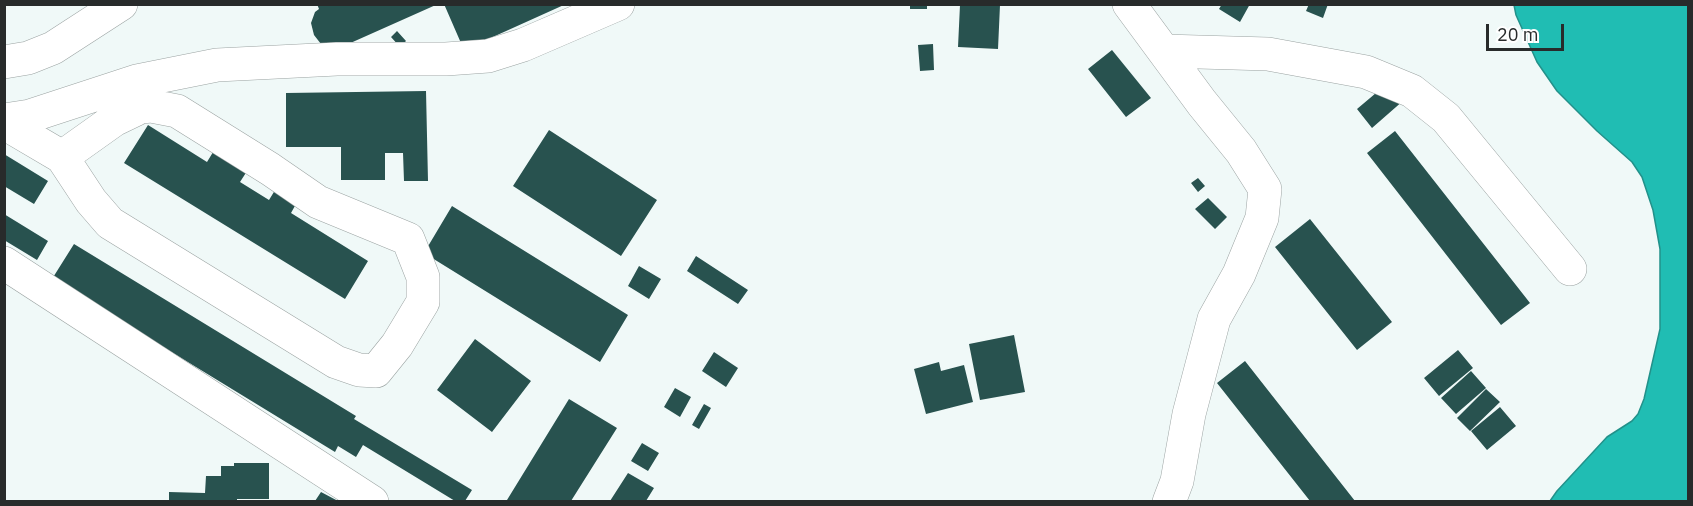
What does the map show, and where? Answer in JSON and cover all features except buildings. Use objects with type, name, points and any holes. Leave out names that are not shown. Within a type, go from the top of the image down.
[{"type":"street","points":[[4,62],[28,58],[53,48],[121,4]]},
{"type":"street","points":[[4,122],[30,116],[137,81],[217,65],[337,59],[446,59],[488,56],[523,45],[618,4]]},
{"type":"street","points":[[1129,4],[1202,103],[1241,151],[1265,189],[1262,218],[1239,274],[1214,319],[1190,414],[1177,481],[1169,501]]},
{"type":"street","points":[[1164,51],[1268,54],[1366,72],[1412,92],[1446,118],[1570,269]]},
{"type":"street","points":[[4,122],[62,157],[90,201],[110,223],[336,362],[359,370],[376,371],[397,345],[423,302],[423,277],[408,239],[318,202],[177,111],[151,106],[141,107],[114,120],[62,157]]},
{"type":"street","points":[[4,263],[372,501]]},
{"type":"water","points":[[1514,5],[1688,5],[1688,501],[1550,501],[1607,437],[1632,421],[1638,414],[1644,399],[1660,329],[1660,249],[1653,210],[1642,177],[1632,162],[1557,91],[1537,62],[1516,15]]}]
